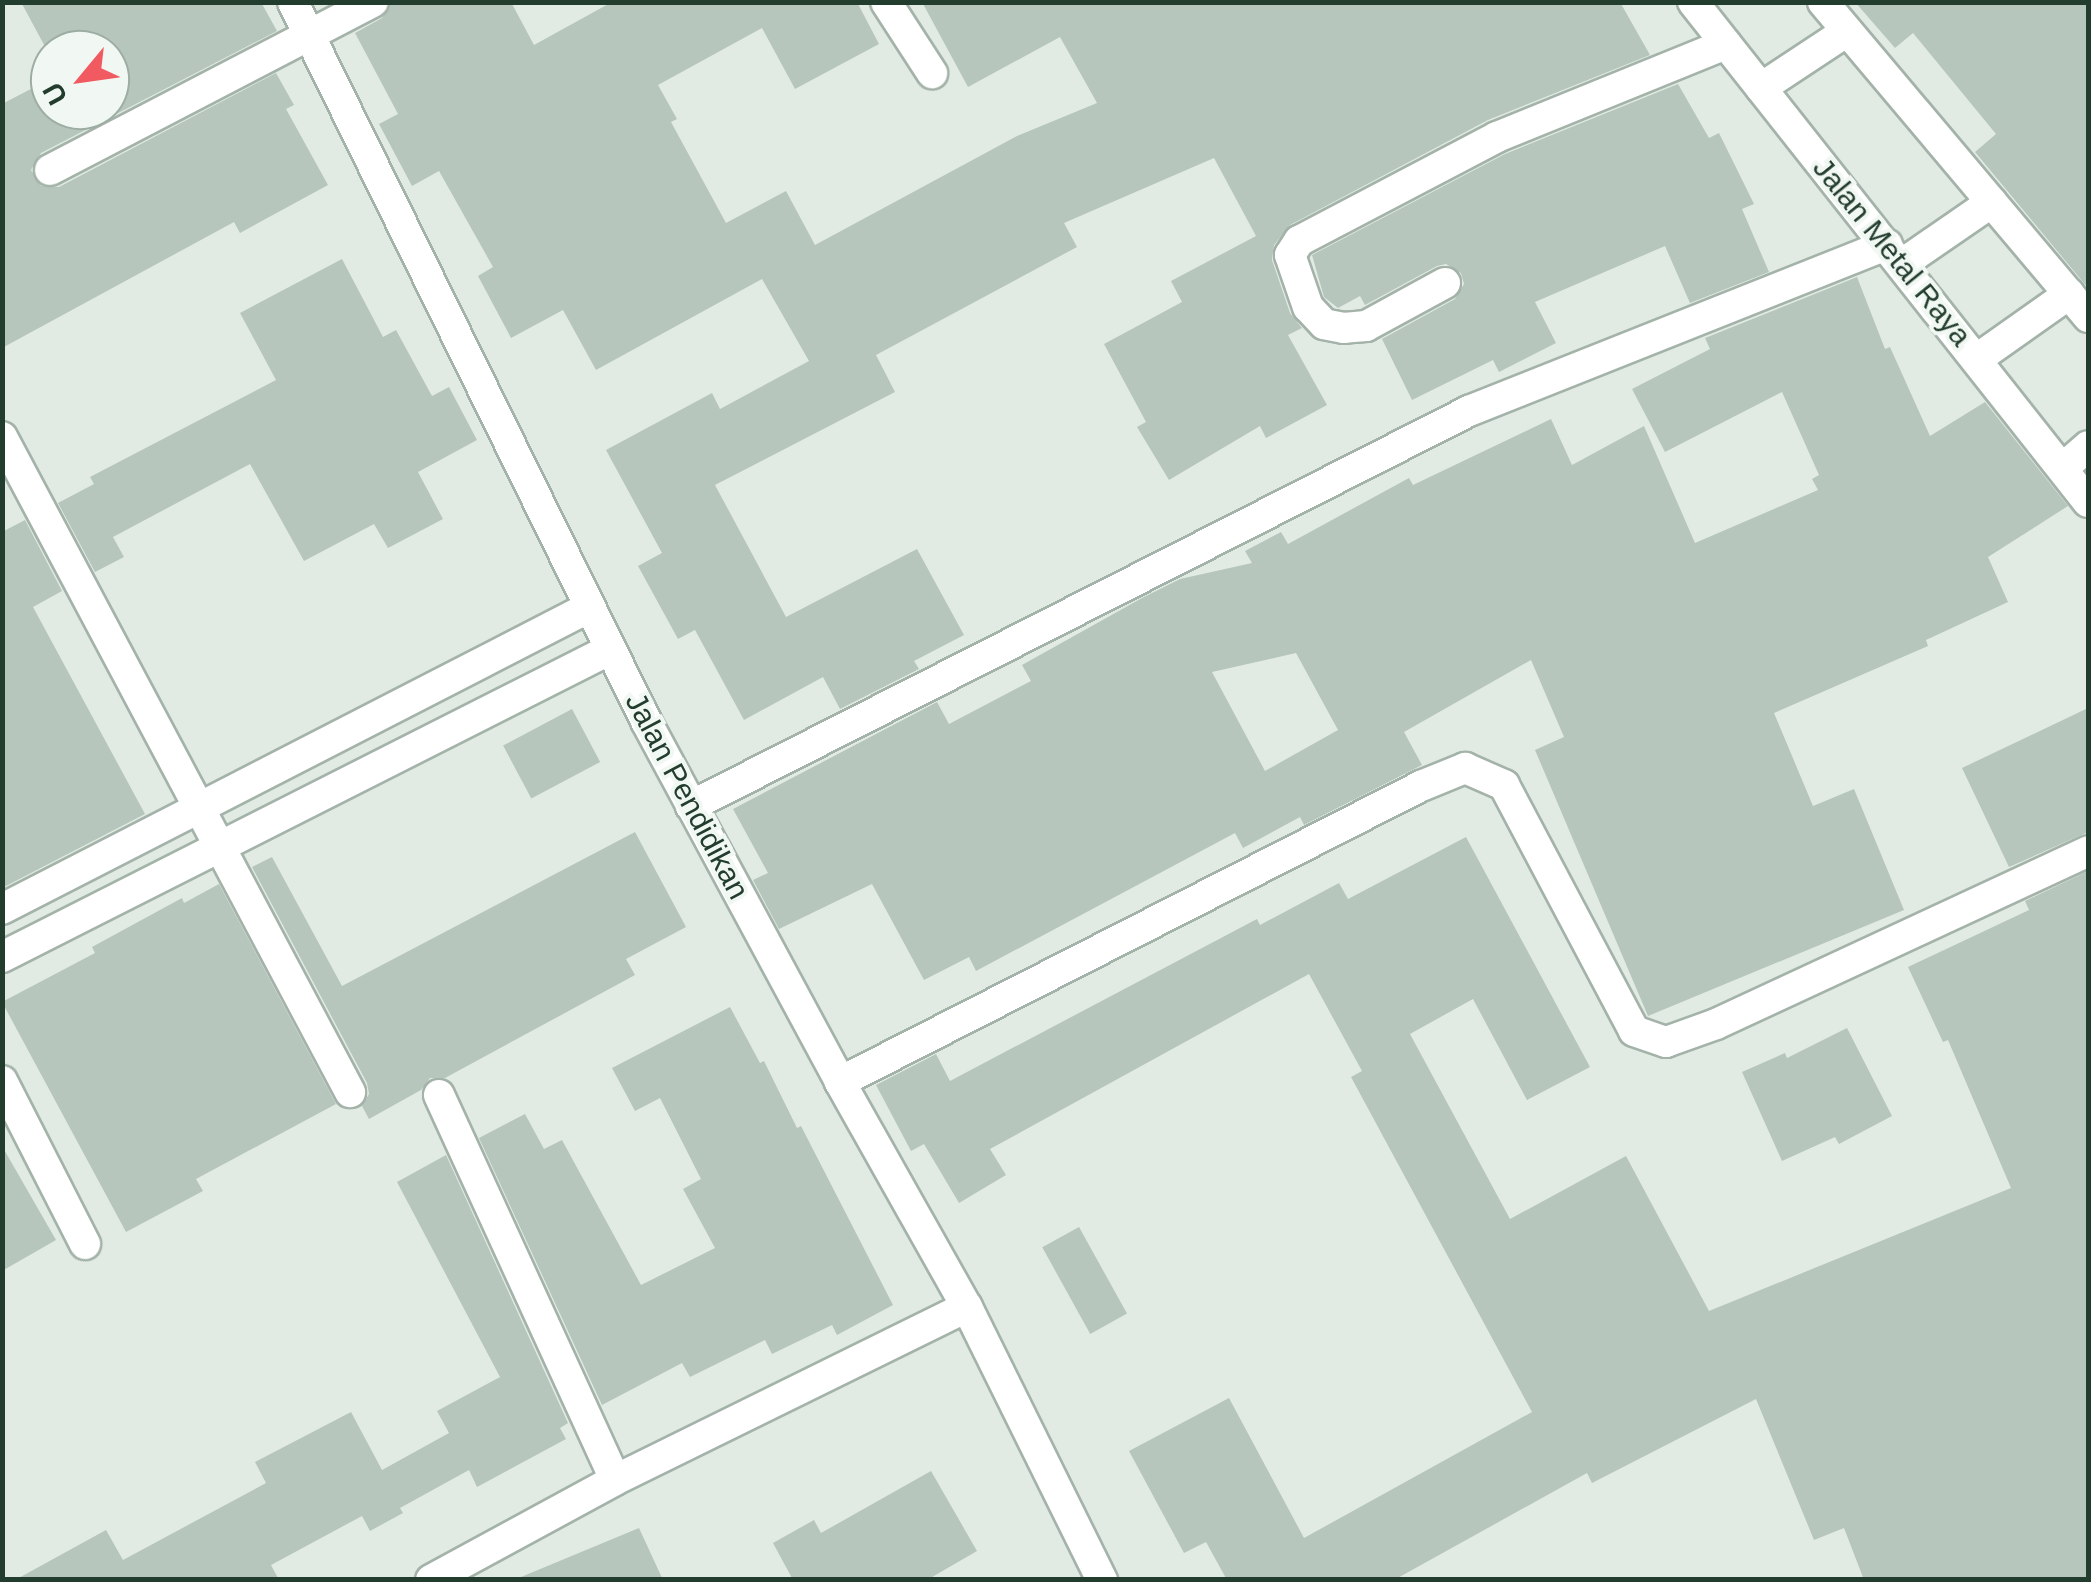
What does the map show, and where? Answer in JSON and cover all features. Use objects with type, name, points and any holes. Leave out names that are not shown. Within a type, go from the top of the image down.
[{"type":"street","name":"Jalan Pendidikan","points":[[292,2],[611,649],[840,1082],[967,1307],[1102,1580]]},
{"type":"street","points":[[50,170],[373,2]]},
{"type":"street","points":[[886,2],[932,73]]},
{"type":"street","name":"Jalan Metal Raya","points":[[1693,2],[2088,502]]},
{"type":"street","points":[[1823,2],[2079,305],[1977,359]]},
{"type":"street","points":[[1761,88],[1848,31]]},
{"type":"street","points":[[1445,283],[1366,326],[1344,328],[1324,324],[1308,308],[1290,255],[1299,241],[1497,137],[1574,110],[1726,44]]},
{"type":"street","points":[[692,806],[1469,411],[1894,254],[1992,202]]},
{"type":"street","points":[[2,437],[350,1092]]},
{"type":"street","points":[[2064,468],[2088,446]]},
{"type":"street","points":[[2,909],[590,607]]},
{"type":"street","points":[[2,957],[611,649]]},
{"type":"street","points":[[840,1082],[1465,768],[1504,785],[1634,1031],[1666,1042],[1716,1024],[2088,851]]},
{"type":"street","points":[[2,1081],[85,1244]]},
{"type":"street","points":[[439,1095],[615,1480]]},
{"type":"street","points":[[431,1580],[615,1480],[967,1307]]},
{"type":"building","points":[[21,2],[261,2],[277,31],[130,107],[130,30],[36,30]]},
{"type":"building","points":[[392,2],[511,2],[534,45],[612,2],[857,2],[879,44],[795,89],[762,28],[658,85],[677,119],[671,122],[726,223],[786,191],[815,245],[1017,136],[1097,103],[1060,37],[968,87],[922,2],[1620,2],[1650,55],[1488,120],[1290,225],[1274,245],[1272,260],[1290,313],[1302,328],[1288,335],[1327,405],[1266,438],[1260,426],[1169,480],[1137,427],[1146,422],[1104,344],[1182,302],[1171,281],[1256,236],[1214,158],[1064,223],[1077,247],[876,355],[895,392],[715,485],[786,617],[917,549],[964,635],[914,661],[919,669],[840,709],[823,677],[744,720],[695,630],[678,639],[638,566],[662,553],[606,450],[712,393],[720,409],[809,361],[762,279],[596,370],[563,310],[511,338],[478,276],[493,267],[439,171],[412,186],[379,124],[398,114],[355,33],[382,18]]},
{"type":"building","points":[[1855,2],[2088,2],[2088,288],[1975,152],[1996,134],[1913,33],[1895,48]]},
{"type":"building","points":[[276,73],[294,105],[286,109],[328,185],[240,233],[234,222],[2,348],[2,104],[30,89],[30,130],[85,130],[41,153],[31,170],[41,186],[59,187]]},
{"type":"building","points":[[1678,84],[1709,138],[1719,133],[1754,204],[1742,209],[1769,272],[1690,303],[1665,246],[1535,302],[1556,343],[1499,372],[1493,360],[1412,400],[1382,339],[1455,299],[1464,284],[1461,273],[1446,264],[1437,266],[1365,305],[1360,296],[1338,308],[1324,297],[1312,255],[1505,154]]},
{"type":"building","points":[[342,259],[383,337],[396,330],[432,396],[449,387],[477,440],[418,472],[443,519],[388,548],[374,524],[304,561],[250,464],[113,537],[124,557],[95,572],[58,503],[94,484],[90,477],[276,380],[240,313]]},
{"type":"building","points":[[1857,277],[1885,349],[1890,347],[1930,436],[1985,402],[2068,506],[1988,557],[2008,602],[1926,640],[1928,646],[1774,713],[1813,806],[1854,789],[1904,910],[1648,1016],[1535,750],[1564,737],[1531,660],[1404,732],[1422,765],[1304,825],[1300,817],[1243,848],[1235,833],[976,971],[969,957],[924,980],[872,884],[779,929],[753,880],[768,873],[733,809],[937,702],[949,724],[1031,681],[1022,665],[1180,579],[1252,563],[1245,551],[1281,532],[1288,544],[1409,478],[1413,485],[1551,419],[1572,465],[1644,426],[1695,543],[1818,490],[1812,479],[1819,475],[1782,392],[1665,452],[1632,389],[1710,349],[1705,338]],"holes":[[[1296,653],[1338,730],[1265,771],[1212,672]]]},
{"type":"building","points":[[25,520],[62,591],[33,607],[145,814],[2,888],[2,532]]},
{"type":"building","points":[[2088,708],[2088,832],[2009,867],[1962,768]]},
{"type":"building","points":[[572,709],[600,762],[531,799],[503,746]]},
{"type":"building","points":[[635,832],[686,927],[626,959],[635,975],[445,1078],[430,1078],[421,1090],[369,1119],[362,1106],[369,1094],[367,1083],[252,867],[272,857],[342,986]]},
{"type":"building","points":[[1466,837],[1590,1067],[1527,1100],[1473,999],[1410,1034],[1510,1219],[1626,1156],[1709,1311],[2011,1188],[1948,1040],[1943,1042],[1908,967],[2029,910],[2025,901],[2088,871],[2088,1580],[1864,1580],[1844,1528],[1814,1540],[1756,1399],[1592,1483],[1587,1473],[1394,1580],[1227,1580],[1206,1542],[1184,1553],[1129,1451],[1229,1398],[1304,1538],[1532,1412],[1351,1077],[1362,1071],[1309,974],[990,1149],[1006,1175],[959,1203],[924,1144],[911,1151],[876,1085],[936,1054],[950,1081],[1257,919],[1260,925],[1339,883],[1348,899]]},
{"type":"building","points":[[219,884],[336,1104],[196,1179],[203,1191],[126,1232],[2,1002],[95,953],[92,947],[182,898],[184,903]]},
{"type":"building","points":[[730,1007],[760,1063],[764,1061],[797,1128],[801,1126],[893,1305],[837,1335],[832,1325],[772,1354],[765,1340],[690,1377],[682,1363],[602,1405],[479,1138],[525,1114],[544,1149],[562,1140],[641,1285],[715,1248],[683,1189],[701,1179],[660,1098],[635,1111],[612,1068]]},
{"type":"building","points":[[1847,1028],[1892,1116],[1839,1144],[1835,1137],[1782,1161],[1742,1072],[1785,1053],[1787,1058]]},
{"type":"building","points":[[2,1146],[56,1240],[2,1271]]},
{"type":"building","points":[[446,1155],[568,1423],[560,1428],[566,1439],[477,1487],[469,1470],[400,1508],[403,1513],[370,1531],[362,1516],[271,1565],[279,1580],[15,1580],[106,1530],[123,1560],[266,1483],[255,1462],[351,1412],[382,1470],[449,1433],[437,1411],[500,1377],[397,1182]]},
{"type":"building","points":[[1079,1227],[1127,1314],[1090,1334],[1042,1247]]},
{"type":"building","points":[[931,1471],[977,1551],[927,1580],[793,1580],[773,1543],[814,1520],[821,1533]]},
{"type":"building","points":[[639,1528],[663,1580],[521,1580],[521,1577]]}]
